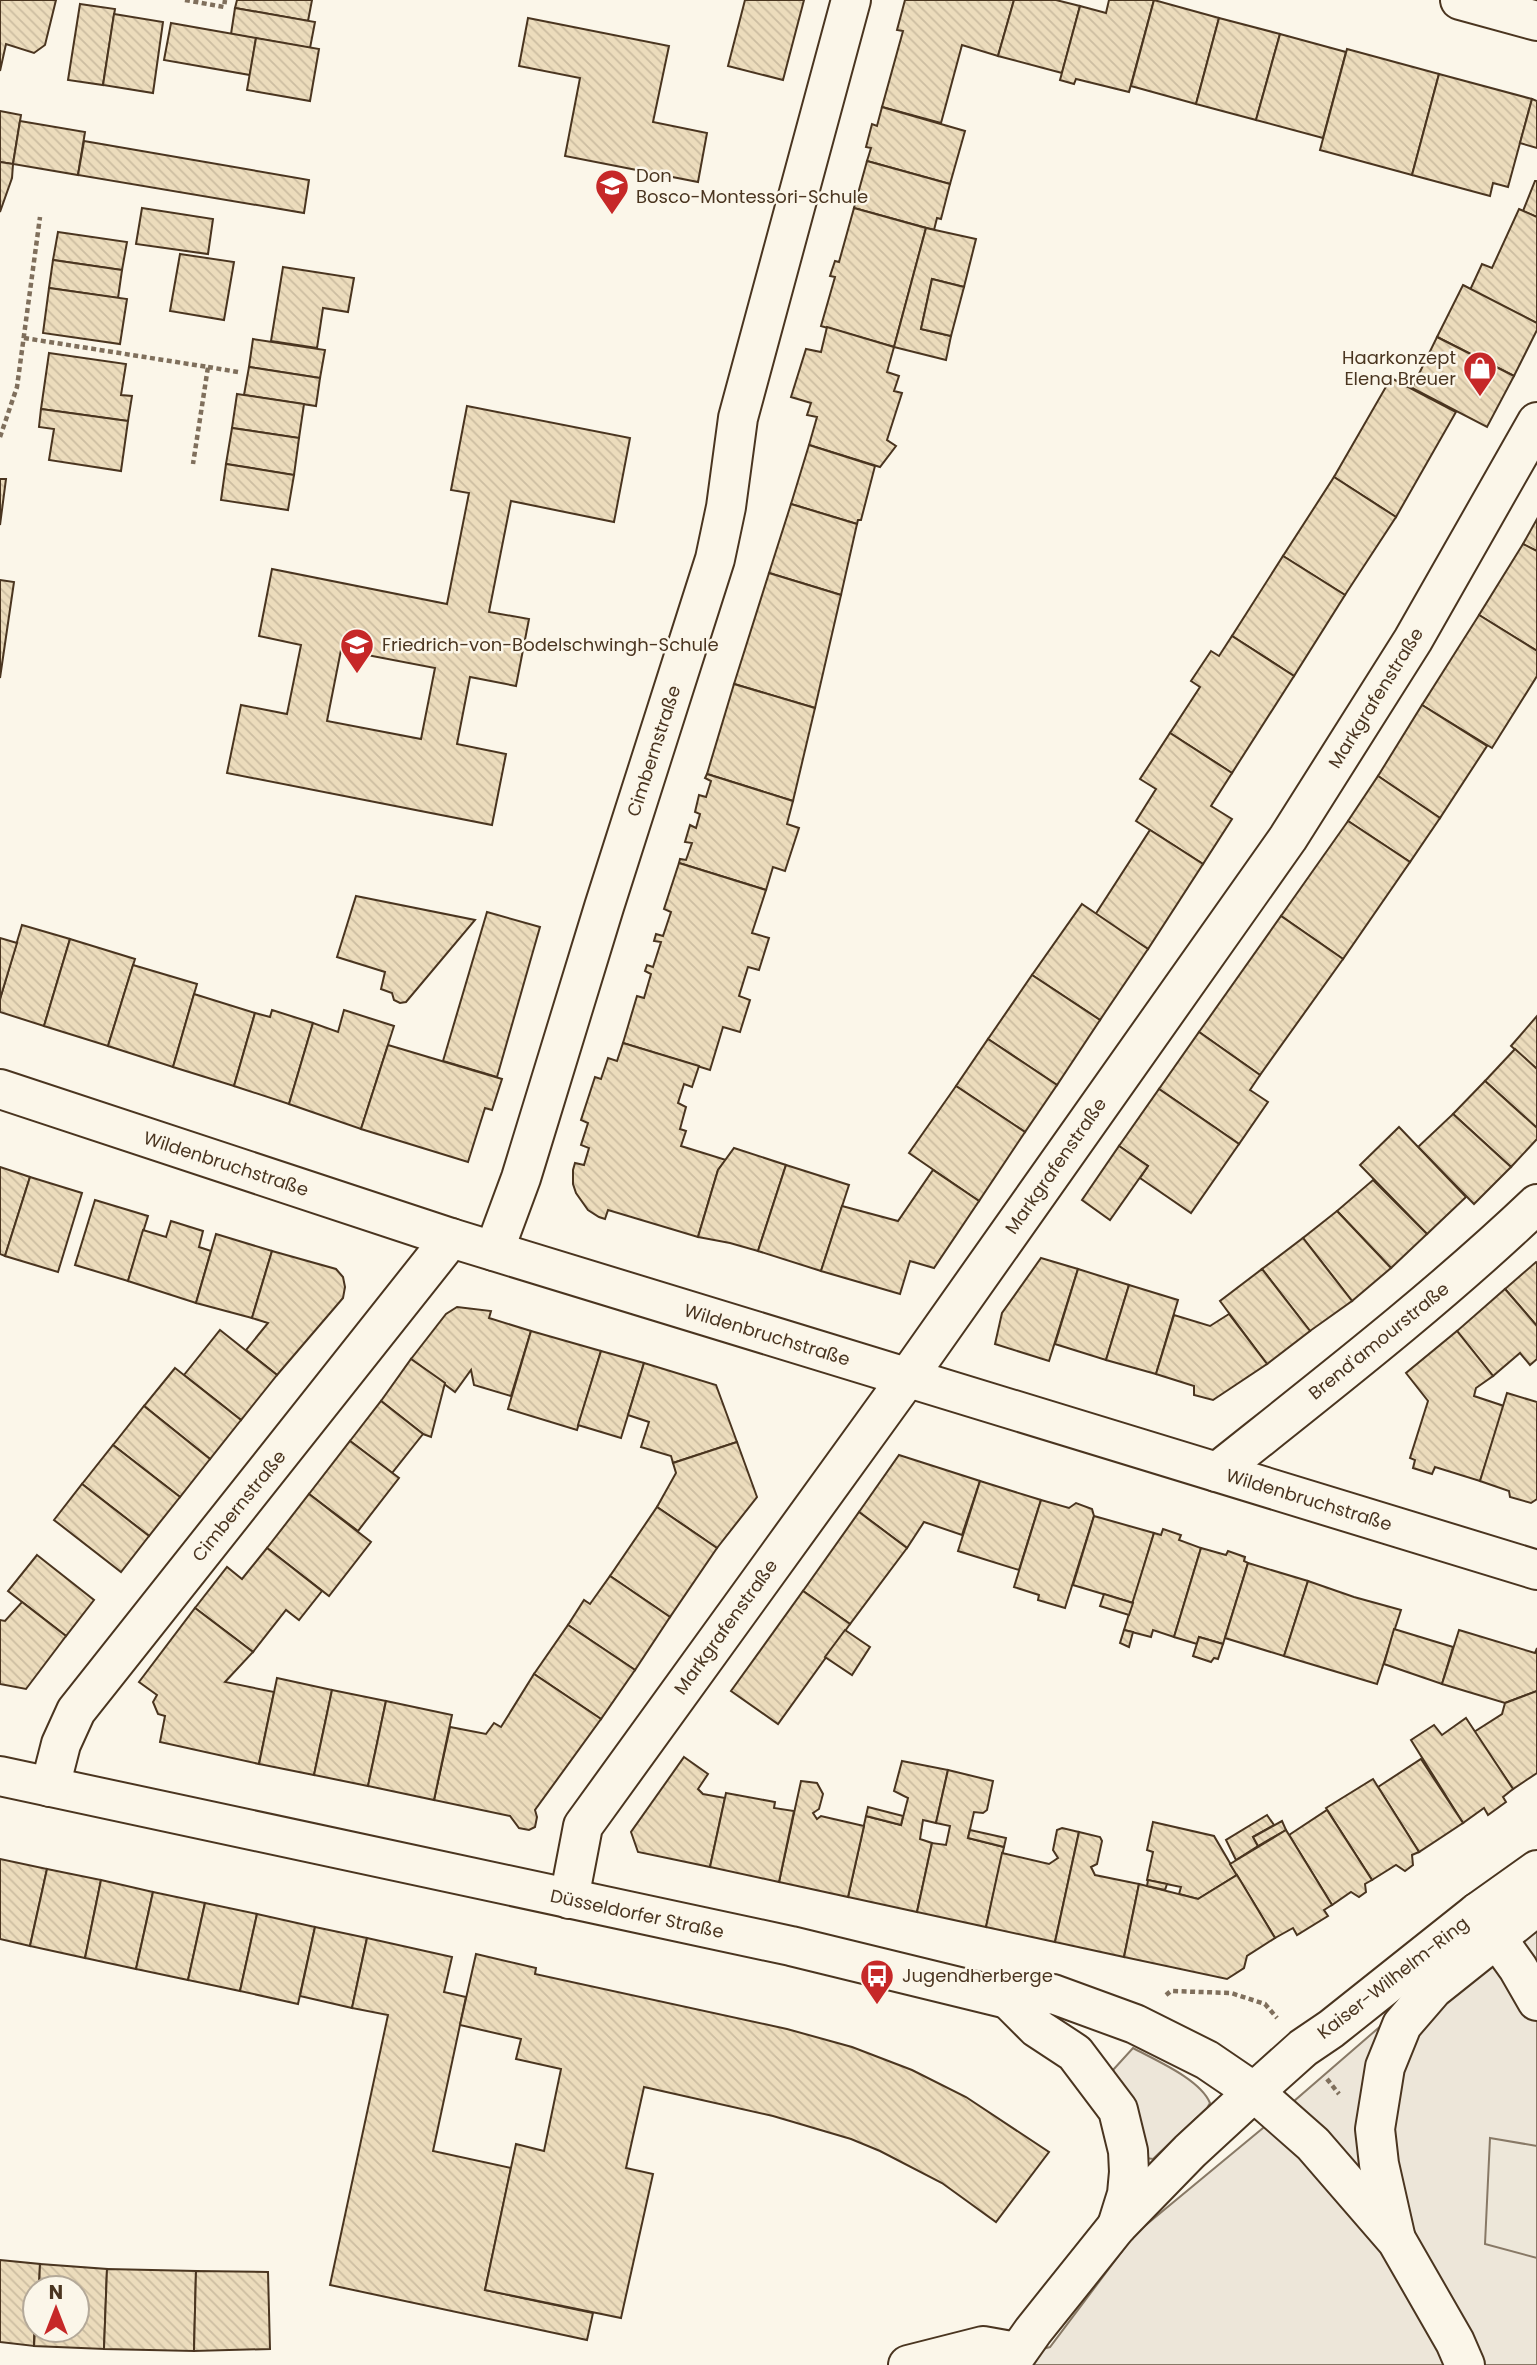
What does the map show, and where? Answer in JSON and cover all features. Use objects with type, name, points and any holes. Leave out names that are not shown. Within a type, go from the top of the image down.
[{"type":"main road","name":"Cimbernstraße","points":[[494,1251],[521,1178],[715,559],[726,507],[738,418],[851,0]]},
{"type":"main road","points":[[1460,0],[1537,21]]},
{"type":"main road","name":"Markgrafenstraße","points":[[569,1899],[583,1826],[907,1378],[1288,838],[1413,640],[1537,422]]},
{"type":"main road","name":"Wildenbruchstraße","points":[[0,1088],[452,1238],[1537,1570]]},
{"type":"main road","name":"Brend'amourstraße","points":[[1217,1472],[1392,1331],[1486,1252],[1537,1204]]},
{"type":"main road","name":"Cimbernstraße","points":[[50,1787],[61,1744],[76,1711],[452,1238]]},
{"type":"main road","name":"Düsseldorfer Straße","points":[[0,1776],[791,1946],[1008,1999],[1053,1994],[1135,2024],[1207,2060],[1254,2092],[1313,2144],[1397,2241]]},
{"type":"main road","name":"Kaiser-Wilhelm-Ring","points":[[1013,2358],[1117,2226],[1190,2151],[1303,2048],[1488,1924],[1537,1870]]},
{"type":"main road","points":[[1465,2365],[1455,2342],[1397,2241],[1379,2164],[1375,2129],[1385,2067],[1402,2025],[1488,1924],[1537,1906]]},
{"type":"main road","points":[[1488,1924],[1537,2001]]},
{"type":"main road","points":[[1008,1999],[1037,2028],[1075,2053],[1118,2110],[1128,2151],[1129,2172],[1127,2194],[1117,2226]]},
{"type":"main road","points":[[908,2365],[983,2346],[1013,2358]]},
{"type":"path","points":[[185,0],[224,7],[225,0]]},
{"type":"path","points":[[0,437],[17,387],[40,216]]},
{"type":"path","points":[[24,338],[238,372]]},
{"type":"path","points":[[193,464],[208,367]]},
{"type":"shaded area","points":[[1537,1896],[1537,2365],[980,2365],[1050,2347],[1135,2234],[1263,2128],[1488,1933]]},
{"type":"shaded area","points":[[1133,2048],[1187,2078],[1205,2094],[1210,2103],[1153,2159],[1146,2158],[1127,2099],[1113,2070]]},
{"type":"shaded area","points":[[1490,2138],[1537,2146],[1537,2258],[1485,2244]]},
{"type":"building","points":[[0,0],[56,0],[45,45],[34,53],[6,44],[0,71]]},
{"type":"building","points":[[237,0],[312,0],[308,21],[235,8]]},
{"type":"building","points":[[745,0],[804,0],[783,80],[728,66]]},
{"type":"building","points":[[905,0],[1014,0],[998,56],[962,45],[941,123],[882,107],[903,31],[897,30]]},
{"type":"building","points":[[1014,0],[1056,0],[1080,6],[1062,73],[998,56]]},
{"type":"building","points":[[1109,0],[1154,0],[1129,92],[1076,79],[1074,84],[1060,80],[1080,6],[1106,13]]},
{"type":"building","points":[[1154,0],[1219,18],[1196,104],[1131,86]]},
{"type":"building","points":[[80,4],[115,9],[103,85],[68,80]]},
{"type":"building","points":[[235,8],[315,22],[310,48],[231,34]]},
{"type":"building","points":[[114,14],[163,22],[153,93],[103,85]]},
{"type":"building","points":[[528,18],[669,46],[653,122],[707,133],[698,182],[565,156],[580,78],[519,66]]},
{"type":"building","points":[[1219,18],[1280,34],[1256,120],[1196,104]]},
{"type":"building","points":[[171,23],[256,38],[250,75],[164,60]]},
{"type":"building","points":[[1280,34],[1346,52],[1323,138],[1256,120]]},
{"type":"building","points":[[256,38],[319,49],[310,101],[247,90]]},
{"type":"building","points":[[1347,49],[1439,74],[1412,175],[1320,150]]},
{"type":"building","points":[[1439,74],[1532,99],[1508,187],[1493,183],[1490,196],[1412,175]]},
{"type":"building","points":[[1532,99],[1537,101],[1537,148],[1520,143]]},
{"type":"building","points":[[882,107],[965,131],[950,184],[867,161],[871,148],[866,147],[872,124],[877,126]]},
{"type":"building","points":[[0,111],[21,115],[13,164],[0,162]]},
{"type":"building","points":[[20,121],[85,132],[78,175],[13,164]]},
{"type":"building","points":[[84,141],[309,180],[304,213],[78,175]]},
{"type":"building","points":[[867,161],[950,184],[941,219],[937,218],[934,230],[854,208]]},
{"type":"building","points":[[0,162],[13,164],[12,178],[0,212]]},
{"type":"building","points":[[1537,181],[1537,217],[1523,211]]},
{"type":"building","points":[[142,208],[213,219],[208,254],[136,244]]},
{"type":"building","points":[[854,208],[926,228],[894,347],[821,326],[835,277],[830,276],[835,261],[839,262]]},
{"type":"building","points":[[1519,209],[1537,217],[1537,323],[1470,290],[1482,264],[1492,268]]},
{"type":"building","points":[[926,228],[976,239],[964,287],[932,279],[921,329],[951,336],[946,360],[894,347]]},
{"type":"building","points":[[58,232],[127,242],[122,270],[53,260]]},
{"type":"building","points":[[180,254],[234,262],[224,320],[170,311]]},
{"type":"building","points":[[53,260],[122,270],[118,298],[49,288]]},
{"type":"building","points":[[283,267],[354,278],[348,312],[323,308],[317,348],[271,341]]},
{"type":"building","points":[[932,279],[964,287],[951,336],[921,329]]},
{"type":"building","points":[[1463,285],[1537,323],[1537,330],[1514,376],[1437,337]]},
{"type":"building","points":[[49,288],[127,299],[120,344],[43,333]]},
{"type":"building","points":[[827,327],[894,347],[887,372],[899,376],[894,391],[902,393],[887,440],[896,446],[880,467],[809,445],[817,417],[807,415],[811,403],[791,397],[806,349],[821,352]]},
{"type":"building","points":[[1437,337],[1514,376],[1487,427],[1412,388]]},
{"type":"building","points":[[253,339],[325,350],[320,378],[249,367]]},
{"type":"building","points":[[49,353],[126,364],[121,395],[132,396],[128,421],[41,409]]},
{"type":"building","points":[[249,367],[320,378],[316,406],[244,395]]},
{"type":"building","points":[[1391,378],[1456,412],[1396,517],[1334,477]]},
{"type":"building","points":[[237,394],[304,404],[299,438],[232,428]]},
{"type":"building","points":[[467,406],[630,438],[614,522],[511,501],[489,612],[529,619],[516,686],[470,677],[457,744],[506,754],[492,825],[227,773],[241,705],[287,714],[301,645],[259,636],[272,569],[447,604],[469,493],[451,490]],"holes":[[[341,650],[435,668],[421,739],[327,721]]]},
{"type":"building","points":[[41,409],[128,421],[121,471],[49,460],[54,429],[39,427]]},
{"type":"building","points":[[232,428],[299,438],[294,475],[226,464]]},
{"type":"building","points":[[809,445],[875,466],[861,520],[858,520],[857,524],[791,504]]},
{"type":"building","points":[[226,464],[294,475],[288,510],[221,500]]},
{"type":"building","points":[[1334,477],[1396,517],[1345,595],[1283,556]]},
{"type":"building","points":[[0,479],[6,479],[0,525]]},
{"type":"building","points":[[791,504],[857,524],[841,595],[769,573]]},
{"type":"building","points":[[1537,519],[1537,551],[1523,544]]},
{"type":"building","points":[[1523,544],[1537,551],[1537,651],[1479,615]]},
{"type":"building","points":[[1283,556],[1345,595],[1294,676],[1232,636]]},
{"type":"building","points":[[769,573],[841,595],[815,708],[734,684]]},
{"type":"building","points":[[0,580],[14,582],[0,678]]},
{"type":"building","points":[[1479,615],[1537,651],[1537,676],[1492,748],[1422,705]]},
{"type":"building","points":[[1232,636],[1294,676],[1232,773],[1170,733],[1200,687],[1191,681],[1211,651],[1219,656]]},
{"type":"building","points":[[734,684],[815,708],[793,801],[707,774]]},
{"type":"building","points":[[1422,705],[1487,746],[1440,818],[1378,776]]},
{"type":"building","points":[[1170,733],[1232,773],[1211,806],[1232,819],[1203,864],[1136,821],[1156,789],[1140,779]]},
{"type":"building","points":[[707,774],[793,801],[787,824],[799,828],[785,871],[773,867],[766,890],[679,863],[680,859],[686,860],[692,843],[685,842],[690,825],[696,828],[700,814],[695,812],[699,795],[706,797],[711,781],[705,778]]},
{"type":"building","points":[[1378,776],[1440,818],[1410,862],[1348,821]]},
{"type":"building","points":[[1348,821],[1410,862],[1343,959],[1281,916]]},
{"type":"building","points":[[1150,830],[1203,864],[1148,949],[1095,915]]},
{"type":"building","points":[[679,863],[766,890],[752,933],[769,938],[759,970],[748,967],[739,996],[750,1000],[740,1032],[723,1027],[710,1070],[623,1043],[637,996],[644,998],[651,974],[645,971],[647,965],[653,967],[661,942],[654,941],[656,934],[663,936],[671,912],[664,909]]},
{"type":"building","points":[[356,896],[475,920],[406,1002],[400,1003],[394,1000],[392,993],[381,989],[385,972],[337,957]]},
{"type":"building","points":[[1082,904],[1148,949],[1100,1020],[1032,975]]},
{"type":"building","points":[[487,912],[540,927],[497,1077],[443,1061]]},
{"type":"building","points":[[1281,916],[1343,959],[1260,1075],[1199,1032]]},
{"type":"building","points":[[22,925],[70,939],[44,1026],[0,1012],[0,999]]},
{"type":"building","points":[[0,938],[17,943],[0,999]]},
{"type":"building","points":[[70,939],[135,959],[108,1046],[44,1026]]},
{"type":"building","points":[[133,965],[197,984],[173,1067],[108,1046]]},
{"type":"building","points":[[1032,975],[1100,1020],[1057,1085],[988,1039]]},
{"type":"building","points":[[194,994],[255,1013],[234,1086],[173,1067]]},
{"type":"building","points":[[272,1010],[313,1023],[289,1104],[234,1086],[255,1013],[270,1017]]},
{"type":"building","points":[[344,1010],[394,1026],[361,1129],[289,1104],[313,1023],[338,1032]]},
{"type":"building","points":[[1537,1016],[1537,1069],[1511,1046]]},
{"type":"building","points":[[1199,1032],[1260,1075],[1250,1090],[1268,1102],[1239,1144],[1159,1089]]},
{"type":"building","points":[[988,1039],[1057,1085],[1025,1132],[956,1086]]},
{"type":"building","points":[[623,1043],[699,1066],[692,1087],[684,1084],[678,1103],[686,1107],[680,1129],[686,1131],[681,1146],[726,1160],[718,1170],[698,1237],[608,1210],[605,1219],[599,1217],[588,1210],[576,1193],[573,1184],[575,1163],[584,1165],[589,1148],[581,1145],[588,1123],[581,1120],[595,1077],[601,1079],[608,1058],[617,1061]]},
{"type":"building","points":[[388,1045],[502,1079],[492,1110],[485,1108],[468,1162],[361,1129]]},
{"type":"building","points":[[1515,1049],[1537,1069],[1537,1128],[1485,1081]]},
{"type":"building","points":[[1485,1081],[1537,1128],[1537,1139],[1511,1167],[1453,1114]]},
{"type":"building","points":[[956,1086],[1025,1132],[979,1201],[909,1153]]},
{"type":"building","points":[[1159,1089],[1239,1144],[1191,1213],[1140,1178],[1148,1166],[1119,1146]]},
{"type":"building","points":[[1453,1114],[1511,1167],[1474,1204],[1418,1147]]},
{"type":"building","points":[[1399,1127],[1466,1197],[1427,1234],[1360,1165]]},
{"type":"building","points":[[1119,1146],[1148,1166],[1110,1220],[1082,1200]]},
{"type":"building","points":[[734,1148],[786,1165],[758,1251],[698,1237],[718,1170]]},
{"type":"building","points":[[786,1165],[849,1185],[821,1271],[758,1251]]},
{"type":"building","points":[[0,1167],[30,1177],[5,1256],[0,1254]]},
{"type":"building","points":[[933,1170],[979,1201],[934,1268],[910,1261],[900,1294],[821,1271],[842,1206],[898,1221]]},
{"type":"building","points":[[30,1177],[82,1193],[58,1272],[5,1256]]},
{"type":"building","points":[[1373,1180],[1427,1234],[1391,1268],[1337,1211]]},
{"type":"building","points":[[95,1200],[148,1216],[128,1281],[75,1265]]},
{"type":"building","points":[[1337,1211],[1391,1268],[1352,1301],[1303,1238]]},
{"type":"building","points":[[171,1221],[203,1231],[199,1247],[211,1251],[196,1303],[128,1281],[143,1230],[166,1237]]},
{"type":"building","points":[[216,1234],[272,1251],[252,1318],[196,1303]]},
{"type":"building","points":[[1303,1238],[1352,1301],[1310,1331],[1262,1269]]},
{"type":"building","points":[[272,1251],[336,1269],[343,1277],[345,1287],[343,1298],[277,1375],[246,1350],[268,1323],[252,1318]]},
{"type":"building","points":[[1041,1258],[1078,1269],[1049,1361],[995,1344],[1002,1313]]},
{"type":"building","points":[[1537,1263],[1537,1326],[1505,1289]]},
{"type":"building","points":[[1078,1269],[1129,1285],[1106,1360],[1055,1344]]},
{"type":"building","points":[[1262,1269],[1310,1331],[1267,1364],[1220,1301]]},
{"type":"building","points":[[1129,1285],[1178,1300],[1156,1374],[1106,1360]]},
{"type":"building","points":[[1505,1289],[1537,1326],[1537,1359],[1530,1365],[1520,1353],[1493,1376],[1457,1331]]},
{"type":"building","points":[[457,1307],[491,1311],[489,1318],[531,1331],[511,1396],[474,1385],[471,1370],[455,1392],[411,1359],[446,1314]]},
{"type":"building","points":[[1229,1314],[1267,1364],[1213,1400],[1194,1395],[1194,1386],[1156,1374],[1174,1315],[1210,1326]]},
{"type":"building","points":[[220,1330],[277,1375],[241,1420],[184,1375]]},
{"type":"building","points":[[531,1331],[601,1351],[577,1430],[508,1409]]},
{"type":"building","points":[[1457,1331],[1493,1376],[1476,1388],[1474,1396],[1504,1406],[1480,1481],[1435,1467],[1432,1474],[1413,1468],[1415,1460],[1410,1458],[1428,1401],[1406,1373]]},
{"type":"building","points":[[601,1351],[644,1363],[621,1438],[578,1425]]},
{"type":"building","points":[[411,1359],[445,1383],[431,1437],[423,1434],[381,1401]]},
{"type":"building","points":[[644,1363],[716,1385],[737,1442],[673,1463],[671,1456],[641,1447],[649,1422],[628,1415]]},
{"type":"building","points":[[175,1368],[241,1420],[210,1459],[144,1406]]},
{"type":"building","points":[[1507,1393],[1537,1402],[1537,1499],[1531,1503],[1510,1497],[1509,1491],[1480,1481]]},
{"type":"building","points":[[381,1401],[423,1434],[392,1473],[350,1441]]},
{"type":"building","points":[[144,1406],[210,1459],[180,1497],[113,1445]]},
{"type":"building","points":[[350,1441],[399,1478],[358,1531],[309,1494]]},
{"type":"building","points":[[737,1442],[757,1497],[717,1548],[657,1507],[676,1473],[673,1463]]},
{"type":"building","points":[[113,1445],[180,1497],[149,1536],[82,1484]]},
{"type":"building","points":[[899,1455],[980,1481],[962,1535],[924,1522],[907,1548],[859,1512]]},
{"type":"building","points":[[980,1481],[1041,1500],[1019,1570],[958,1551]]},
{"type":"building","points":[[82,1484],[149,1536],[121,1572],[54,1520]]},
{"type":"building","points":[[309,1494],[371,1542],[329,1596],[267,1548]]},
{"type":"building","points":[[1041,1500],[1069,1508],[1076,1503],[1092,1509],[1094,1516],[1065,1608],[1038,1600],[1039,1595],[1014,1587]]},
{"type":"building","points":[[657,1507],[717,1548],[670,1617],[610,1576]]},
{"type":"building","points":[[859,1512],[907,1548],[850,1624],[803,1591]]},
{"type":"building","points":[[1094,1516],[1154,1533],[1133,1603],[1073,1585]]},
{"type":"building","points":[[1163,1529],[1181,1535],[1179,1540],[1201,1548],[1174,1637],[1153,1630],[1151,1637],[1124,1630],[1154,1533],[1161,1535]]},
{"type":"building","points":[[267,1548],[322,1591],[299,1620],[286,1610],[253,1652],[195,1608],[227,1567],[242,1579]]},
{"type":"building","points":[[1201,1548],[1226,1555],[1228,1551],[1245,1557],[1244,1561],[1248,1563],[1223,1644],[1199,1637],[1197,1644],[1174,1637]]},
{"type":"building","points":[[37,1555],[94,1600],[66,1636],[8,1591]]},
{"type":"building","points":[[1248,1563],[1308,1581],[1284,1656],[1225,1638]]},
{"type":"building","points":[[610,1576],[670,1617],[635,1670],[568,1625],[584,1600],[590,1604]]},
{"type":"building","points":[[1308,1581],[1401,1610],[1377,1684],[1284,1656]]},
{"type":"building","points":[[803,1591],[850,1624],[778,1724],[731,1691]]},
{"type":"building","points":[[1104,1594],[1133,1603],[1129,1615],[1100,1606]]},
{"type":"building","points":[[22,1602],[66,1636],[26,1689],[0,1684],[0,1620],[5,1621]]},
{"type":"building","points":[[195,1608],[253,1652],[225,1682],[274,1692],[259,1764],[160,1742],[165,1716],[158,1714],[153,1702],[157,1695],[139,1682]]},
{"type":"building","points":[[568,1625],[635,1670],[601,1719],[534,1674]]},
{"type":"building","points":[[1394,1629],[1453,1647],[1442,1684],[1384,1664]]},
{"type":"building","points":[[845,1630],[870,1647],[852,1675],[825,1657]]},
{"type":"building","points":[[1124,1630],[1133,1632],[1129,1647],[1120,1643]]},
{"type":"building","points":[[1459,1630],[1535,1653],[1537,1648],[1537,1691],[1505,1703],[1442,1684]]},
{"type":"building","points":[[1199,1637],[1223,1644],[1218,1659],[1214,1658],[1211,1662],[1193,1656]]},
{"type":"building","points":[[534,1674],[601,1719],[535,1810],[535,1827],[529,1830],[519,1828],[510,1816],[434,1800],[450,1727],[486,1734],[494,1723],[501,1727]]},
{"type":"building","points":[[277,1678],[332,1690],[314,1775],[259,1764]]},
{"type":"building","points":[[332,1690],[386,1701],[368,1786],[314,1775]]},
{"type":"building","points":[[1537,1691],[1537,1773],[1513,1789],[1474,1732],[1502,1714],[1505,1703]]},
{"type":"building","points":[[386,1701],[452,1715],[434,1800],[368,1786]]},
{"type":"building","points":[[1466,1718],[1513,1789],[1503,1797],[1506,1802],[1488,1815],[1484,1808],[1463,1823],[1411,1740],[1434,1725],[1442,1735]]},
{"type":"building","points":[[684,1757],[708,1774],[698,1789],[703,1794],[725,1798],[710,1867],[638,1852],[631,1832]]},
{"type":"building","points":[[1421,1759],[1463,1823],[1419,1852],[1378,1787]]},
{"type":"building","points":[[902,1761],[948,1770],[936,1823],[923,1820],[920,1839],[932,1843],[917,1912],[848,1897],[866,1816],[901,1825],[908,1798],[894,1791]]},
{"type":"building","points":[[948,1770],[993,1781],[987,1810],[983,1813],[974,1812],[968,1838],[1004,1847],[986,1927],[917,1912],[932,1843],[946,1845],[950,1826],[936,1823]]},
{"type":"building","points":[[1373,1779],[1419,1852],[1412,1855],[1413,1865],[1405,1871],[1396,1865],[1372,1880],[1326,1808]]},
{"type":"building","points":[[801,1781],[817,1783],[823,1794],[819,1809],[813,1813],[817,1819],[821,1816],[864,1826],[848,1897],[779,1882]]},
{"type":"building","points":[[726,1793],[775,1802],[774,1808],[794,1811],[779,1882],[710,1867]]},
{"type":"building","points":[[868,1807],[903,1816],[901,1825],[866,1816]]},
{"type":"building","points":[[1327,1810],[1372,1880],[1365,1884],[1366,1892],[1359,1897],[1351,1892],[1332,1905],[1289,1835]]},
{"type":"building","points":[[1267,1815],[1274,1825],[1253,1837],[1258,1846],[1236,1860],[1226,1840]]},
{"type":"building","points":[[1282,1821],[1286,1830],[1258,1846],[1253,1837]]},
{"type":"building","points":[[1153,1822],[1214,1836],[1237,1875],[1198,1899],[1179,1894],[1181,1887],[1147,1880],[1153,1852],[1147,1850]]},
{"type":"building","points":[[1062,1828],[1079,1832],[1055,1942],[986,1927],[1002,1853],[1049,1864],[1058,1858],[1053,1850],[1057,1830]]},
{"type":"building","points":[[970,1830],[1006,1838],[1004,1847],[968,1838]]},
{"type":"building","points":[[1286,1830],[1332,1905],[1324,1910],[1328,1916],[1297,1935],[1293,1928],[1275,1938],[1230,1864]]},
{"type":"building","points":[[1079,1832],[1100,1837],[1102,1841],[1097,1864],[1091,1867],[1095,1875],[1139,1884],[1124,1957],[1055,1942]]},
{"type":"building","points":[[0,1859],[47,1869],[30,1946],[0,1939]]},
{"type":"building","points":[[47,1869],[101,1880],[85,1958],[30,1946]]},
{"type":"building","points":[[1237,1875],[1275,1938],[1247,1956],[1244,1968],[1227,1979],[1124,1957],[1139,1884],[1198,1899]]},
{"type":"building","points":[[101,1880],[153,1892],[136,1969],[85,1958]]},
{"type":"building","points":[[1148,1880],[1167,1884],[1165,1890],[1147,1886]]},
{"type":"building","points":[[153,1892],[205,1903],[188,1980],[136,1969]]},
{"type":"building","points":[[205,1903],[257,1914],[240,1991],[188,1980]]},
{"type":"building","points":[[257,1914],[315,1927],[298,2004],[240,1991]]},
{"type":"building","points":[[315,1927],[367,1938],[352,2008],[300,1996]]},
{"type":"building","points":[[367,1938],[452,1957],[444,1992],[466,1997],[433,2151],[511,2168],[485,2290],[593,2313],[587,2340],[330,2285],[388,2015],[352,2008]]},
{"type":"building","points":[[476,1954],[536,1968],[535,1974],[787,2029],[852,2047],[912,2070],[966,2097],[1049,2152],[996,2222],[942,2183],[851,2139],[773,2116],[644,2087],[626,2168],[653,2174],[621,2318],[485,2290],[516,2144],[544,2151],[561,2069],[516,2059],[521,2039],[460,2025]]},
{"type":"building","points":[[0,2260],[40,2264],[40,2274],[21,2274],[21,2344],[34,2346],[0,2342]]},
{"type":"building","points":[[40,2264],[107,2269],[104,2349],[34,2346],[91,2344],[91,2274],[40,2274]]},
{"type":"building","points":[[107,2269],[196,2271],[194,2351],[104,2349]]},
{"type":"building","points":[[196,2271],[268,2272],[270,2349],[194,2351]]},
{"type":"place","name":"Don Bosco-Montessori-Schule","points":[[612,216]]},
{"type":"place","name":"Haarkonzept Elena Breuer","points":[[1480,398]]},
{"type":"place","name":"Friedrich-von-Bodelschwingh-Schule","points":[[357,675]]},
{"type":"place","name":"Jugendherberge","points":[[877,2006]]}]
